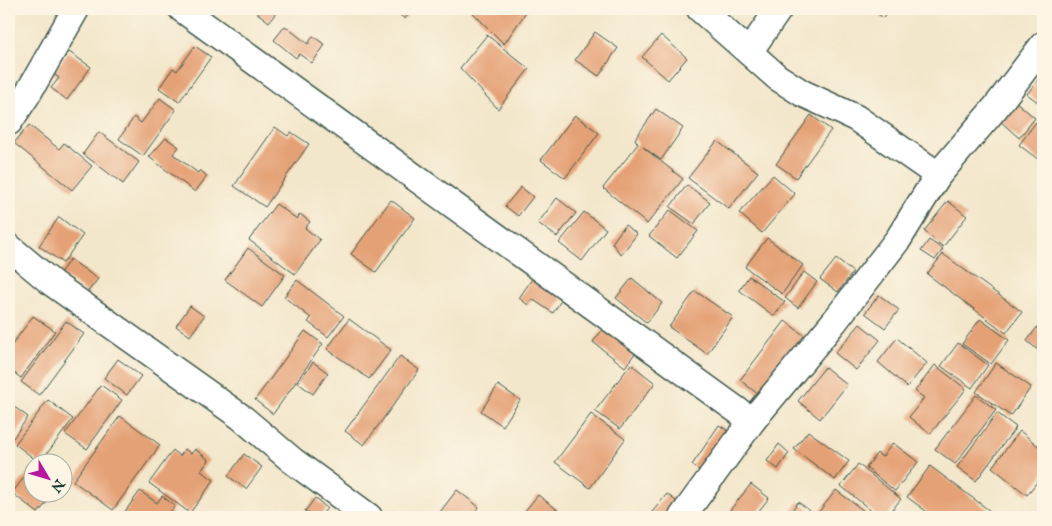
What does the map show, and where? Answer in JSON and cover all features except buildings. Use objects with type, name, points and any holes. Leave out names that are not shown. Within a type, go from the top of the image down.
[{"type":"street","points":[[9,122],[27,95],[76,9]]},
{"type":"street","points":[[182,9],[752,421]]},
{"type":"street","points":[[700,9],[777,76],[802,93],[856,118],[938,175]]},
{"type":"street","points":[[749,52],[779,9]]},
{"type":"street","points":[[682,517],[752,421],[834,322],[899,238],[938,175],[996,106],[1043,45]]},
{"type":"street","points":[[9,247],[52,283],[241,417],[293,461],[370,517]]}]
